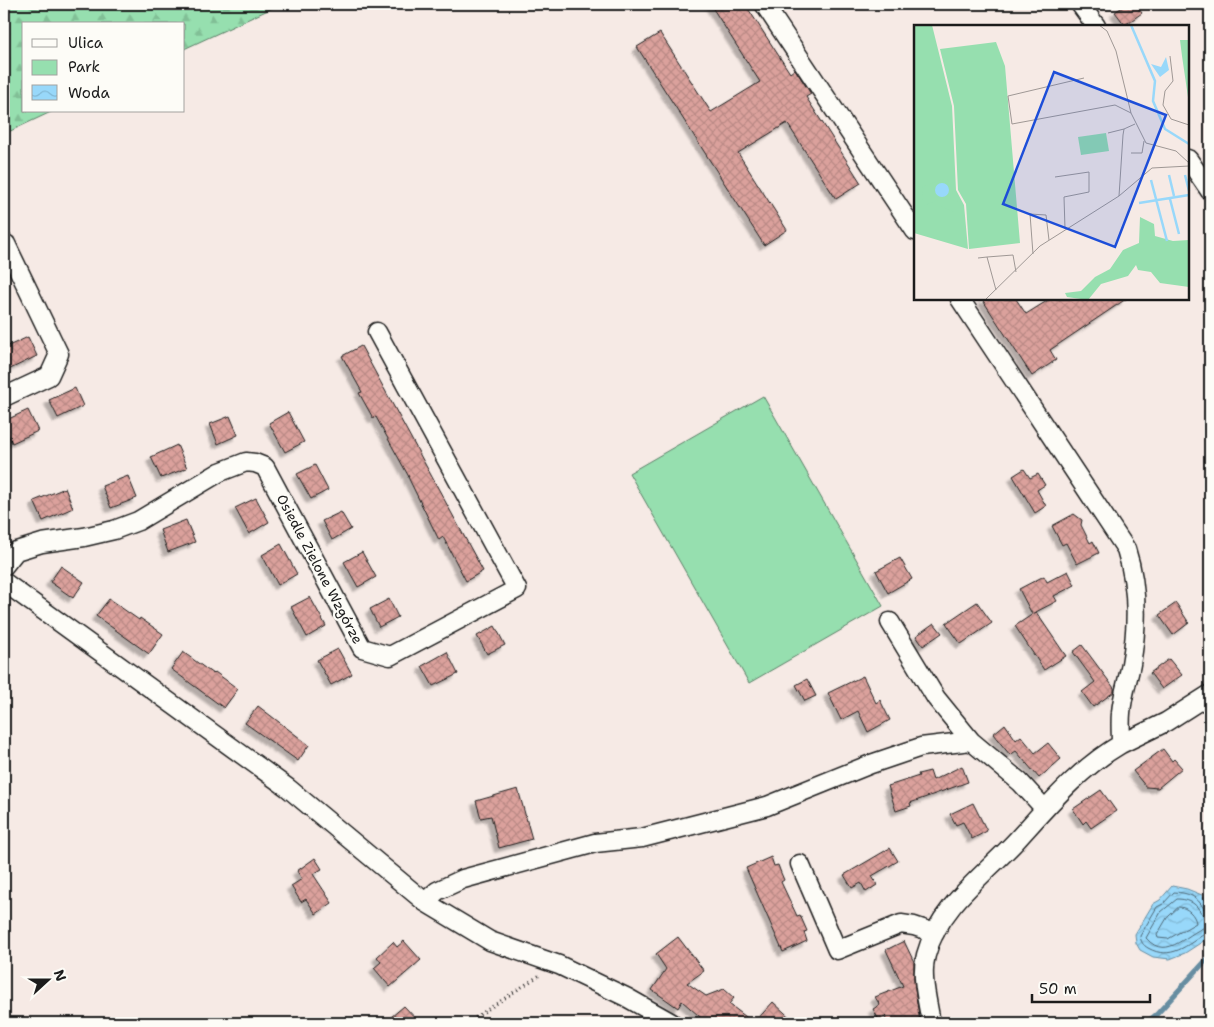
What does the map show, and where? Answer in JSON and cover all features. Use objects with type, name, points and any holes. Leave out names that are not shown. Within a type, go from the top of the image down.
[{"type":"street","points":[[764,4],[914,229]]},
{"type":"street","points":[[1080,4],[1095,25]]},
{"type":"street","points":[[1189,160],[1210,191]]},
{"type":"street","points":[[4,243],[59,354],[49,376],[4,397]]},
{"type":"street","points":[[961,300],[1126,549],[1131,565],[1136,604],[1132,663],[1121,713],[1121,744]]},
{"type":"street","name":"Osiedle Zielone Wzgórze","points":[[4,566],[16,551],[42,543],[84,537],[114,530],[138,520],[220,472],[246,462],[265,467],[362,648],[390,656],[517,590],[377,332]]},
{"type":"street","points":[[4,582],[288,788],[425,902],[490,941],[558,965],[626,997],[672,1023]]},
{"type":"street","points":[[890,622],[936,698],[971,741],[1020,782],[1044,808]]},
{"type":"street","points":[[931,1023],[924,966],[929,945],[949,911],[1067,784],[1121,744],[1166,722],[1210,694]]},
{"type":"street","points":[[425,902],[437,891],[463,879],[595,843],[642,838],[767,806],[871,764],[921,747],[971,741]]},
{"type":"street","points":[[800,864],[837,950],[901,924],[935,933]]},
{"type":"path","points":[[467,1023],[537,976],[558,965]]},
{"type":"green space","points":[[4,4],[281,4],[185,49],[185,22],[22,22],[22,112],[51,112],[4,134]]},
{"type":"green space","points":[[763,396],[883,606],[749,683],[629,473]]},
{"type":"water","points":[[1172,886],[1202,895],[1210,909],[1210,931],[1208,938],[1185,953],[1170,959],[1153,957],[1140,950],[1136,943],[1135,934],[1153,904],[1160,900]]},
{"type":"building","points":[[710,4],[745,4],[790,73],[795,69],[811,94],[806,97],[861,183],[836,199],[787,123],[738,153],[787,230],[764,245],[637,47],[660,33],[711,112],[760,82]]},
{"type":"building","points":[[1127,4],[1135,4],[1142,13],[1125,25],[1115,12]]},
{"type":"building","points":[[983,300],[1017,300],[1026,314],[1048,300],[1125,300],[1050,350],[1056,360],[1032,376]]},
{"type":"building","points":[[28,337],[37,356],[4,372],[4,348]]},
{"type":"building","points":[[361,346],[483,571],[466,581],[443,537],[439,540],[409,477],[376,417],[373,418],[359,393],[362,392],[342,356]]},
{"type":"building","points":[[75,388],[83,406],[58,418],[49,400]]},
{"type":"building","points":[[28,410],[38,431],[12,443],[4,421]]},
{"type":"building","points":[[288,412],[304,442],[285,452],[269,423]]},
{"type":"building","points":[[230,416],[238,435],[218,444],[210,424]]},
{"type":"building","points":[[177,445],[187,468],[161,478],[151,457]]},
{"type":"building","points":[[315,465],[328,490],[311,499],[297,474]]},
{"type":"building","points":[[1024,469],[1030,478],[1038,474],[1045,485],[1037,490],[1046,506],[1035,513],[1013,476]]},
{"type":"building","points":[[128,476],[137,498],[111,508],[102,486]]},
{"type":"building","points":[[65,488],[73,508],[43,521],[34,501]]},
{"type":"building","points":[[256,498],[269,522],[249,534],[235,508]]},
{"type":"building","points":[[341,512],[351,529],[332,540],[322,521]]},
{"type":"building","points":[[1074,514],[1082,520],[1081,525],[1090,543],[1093,541],[1099,553],[1077,564],[1066,543],[1062,545],[1052,526]]},
{"type":"building","points":[[186,520],[195,542],[168,552],[160,530]]},
{"type":"building","points":[[281,544],[297,574],[278,585],[262,555]]},
{"type":"building","points":[[362,552],[376,577],[358,587],[344,562]]},
{"type":"building","points":[[900,558],[912,579],[888,593],[876,571]]},
{"type":"building","points":[[61,566],[84,582],[73,598],[50,582]]},
{"type":"building","points":[[1068,571],[1075,585],[1054,596],[1057,601],[1032,614],[1019,589],[1044,576],[1047,582]]},
{"type":"building","points":[[310,597],[326,626],[307,637],[291,607]]},
{"type":"building","points":[[109,599],[163,634],[149,654],[96,616]]},
{"type":"building","points":[[389,599],[398,617],[379,627],[370,609]]},
{"type":"building","points":[[977,602],[992,623],[961,644],[946,623]]},
{"type":"building","points":[[1176,603],[1189,623],[1173,635],[1159,615]]},
{"type":"building","points":[[1036,612],[1066,656],[1044,670],[1015,626]]},
{"type":"building","points":[[934,623],[942,633],[923,646],[916,636]]},
{"type":"building","points":[[495,626],[505,645],[487,654],[477,636]]},
{"type":"building","points":[[1082,645],[1114,688],[1114,692],[1093,707],[1082,692],[1095,682],[1073,652]]},
{"type":"building","points":[[338,649],[352,674],[331,685],[317,660]]},
{"type":"building","points":[[183,652],[213,674],[215,672],[238,689],[224,708],[171,669]]},
{"type":"building","points":[[447,652],[458,674],[433,686],[422,666]]},
{"type":"building","points":[[1169,659],[1182,675],[1162,689],[1150,673]]},
{"type":"building","points":[[863,676],[876,703],[880,700],[890,720],[868,732],[858,711],[841,720],[828,693]]},
{"type":"building","points":[[807,679],[816,696],[805,701],[796,685]]},
{"type":"building","points":[[258,706],[309,745],[298,761],[245,723]]},
{"type":"building","points":[[1005,724],[1016,740],[1021,736],[1035,753],[1048,743],[1061,759],[1039,778],[1016,751],[1010,755],[993,734]]},
{"type":"building","points":[[1163,749],[1172,761],[1174,759],[1182,768],[1158,788],[1146,787],[1133,771]]},
{"type":"building","points":[[962,766],[968,782],[910,803],[911,806],[896,811],[888,786],[930,771],[933,780]]},
{"type":"building","points":[[518,789],[532,839],[499,848],[491,816],[481,818],[476,801]]},
{"type":"building","points":[[1101,790],[1116,811],[1091,828],[1086,821],[1083,824],[1073,809]]},
{"type":"building","points":[[973,803],[987,831],[972,839],[963,822],[956,825],[950,814]]},
{"type":"building","points":[[890,848],[898,861],[872,876],[877,885],[866,892],[861,883],[852,888],[844,875]]},
{"type":"building","points":[[771,857],[774,866],[778,865],[784,880],[781,882],[797,916],[800,915],[807,931],[804,932],[807,941],[783,952],[746,868]]},
{"type":"building","points":[[315,858],[322,869],[313,874],[332,903],[316,914],[306,899],[301,902],[291,886],[302,879],[297,871]]},
{"type":"building","points":[[678,937],[704,971],[687,983],[706,996],[724,989],[734,998],[729,1004],[754,1023],[707,1023],[682,1001],[678,1008],[652,990],[666,969],[656,954]]},
{"type":"building","points":[[404,941],[421,960],[390,987],[374,968],[381,962],[377,957],[393,942],[397,947]]},
{"type":"building","points":[[904,941],[914,962],[914,981],[920,1023],[888,1023],[885,1017],[879,1020],[873,1009],[880,1005],[875,997],[903,986],[886,950]]},
{"type":"building","points":[[773,1002],[796,1023],[754,1023]]},
{"type":"building","points":[[404,1006],[420,1023],[384,1023]]},
{"type":"waterway","points":[[1146,1023],[1157,1014],[1210,956]]}]
